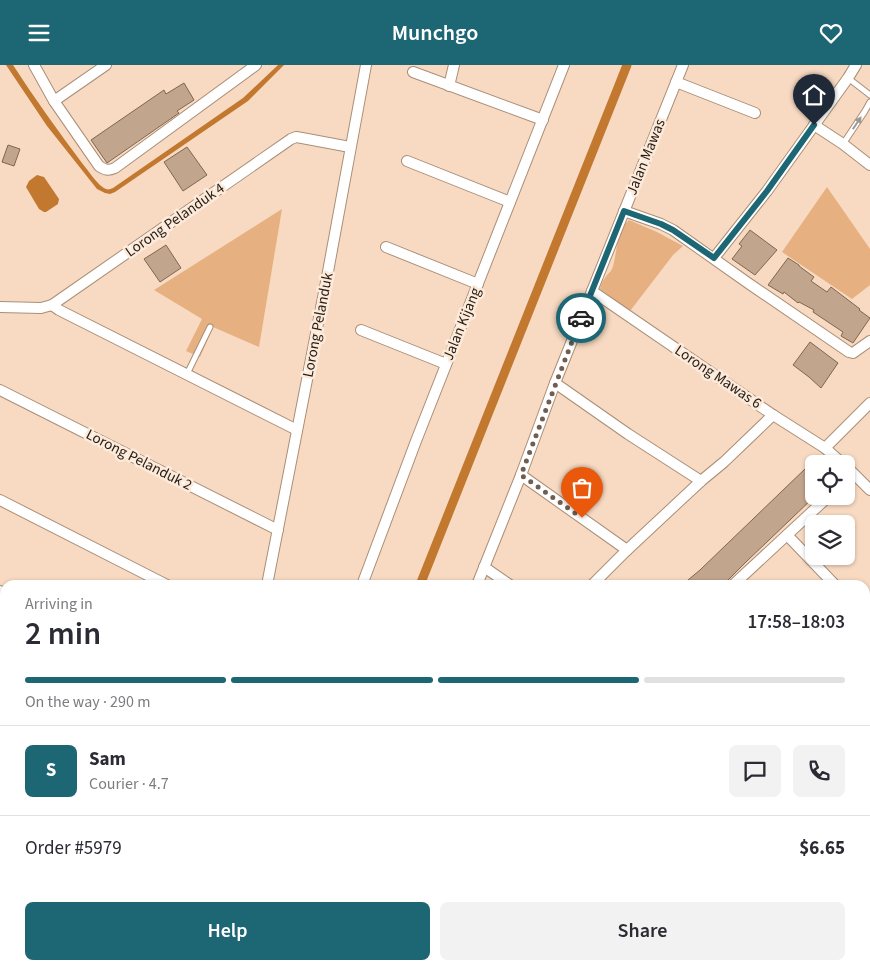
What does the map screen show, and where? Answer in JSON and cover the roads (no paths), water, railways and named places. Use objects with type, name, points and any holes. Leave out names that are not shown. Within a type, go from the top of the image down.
[{"type":"street","points":[[34,65],[54,101],[99,166],[104,170],[115,168],[256,65]]},
{"type":"street","points":[[54,101],[106,65]]},
{"type":"street","name":"Lorong Pelanduk","points":[[268,580],[366,65]]},
{"type":"street","points":[[450,85],[454,65]]},
{"type":"street","name":"Jalan Kijang","points":[[364,580],[416,441],[564,65]]},
{"type":"street","name":"Jalan Mawas","points":[[480,580],[555,383],[683,65]]},
{"type":"street","points":[[714,258],[767,191],[848,79],[856,65]]},
{"type":"street","points":[[413,72],[543,120]]},
{"type":"street","points":[[676,82],[755,113]]},
{"type":"street","points":[[814,125],[843,143],[870,165]]},
{"type":"street","name":"Lorong Pelanduk 4","points":[[0,307],[41,308],[52,305],[291,139],[296,137],[350,147]]},
{"type":"street","points":[[407,161],[510,202]]},
{"type":"street","points":[[624,211],[673,230],[849,352],[853,353],[870,341]]},
{"type":"street","points":[[386,247],[478,284]]},
{"type":"street","name":"Lorong Mawas 6","points":[[592,291],[832,455]]},
{"type":"street","points":[[52,305],[297,430]]},
{"type":"street","points":[[361,330],[446,364]]},
{"type":"street","points":[[555,383],[628,434],[701,481]]},
{"type":"street","name":"Lorong Pelanduk 2","points":[[0,390],[278,530]]},
{"type":"street","points":[[824,448],[870,403]]},
{"type":"street","points":[[597,580],[773,415]]},
{"type":"street","points":[[521,475],[627,550]]},
{"type":"street","points":[[855,479],[870,490]]},
{"type":"street","points":[[0,500],[157,580]]},
{"type":"street","points":[[738,580],[819,505]]},
{"type":"street","points":[[786,535],[830,580]]},
{"type":"street","points":[[484,567],[503,580]]},
{"type":"lane","points":[[848,79],[870,95]]},
{"type":"lane","points":[[843,143],[870,102]]},
{"type":"lane","points":[[187,374],[210,327]]},
{"type":"waterway","points":[[422,580],[627,65]]}]
